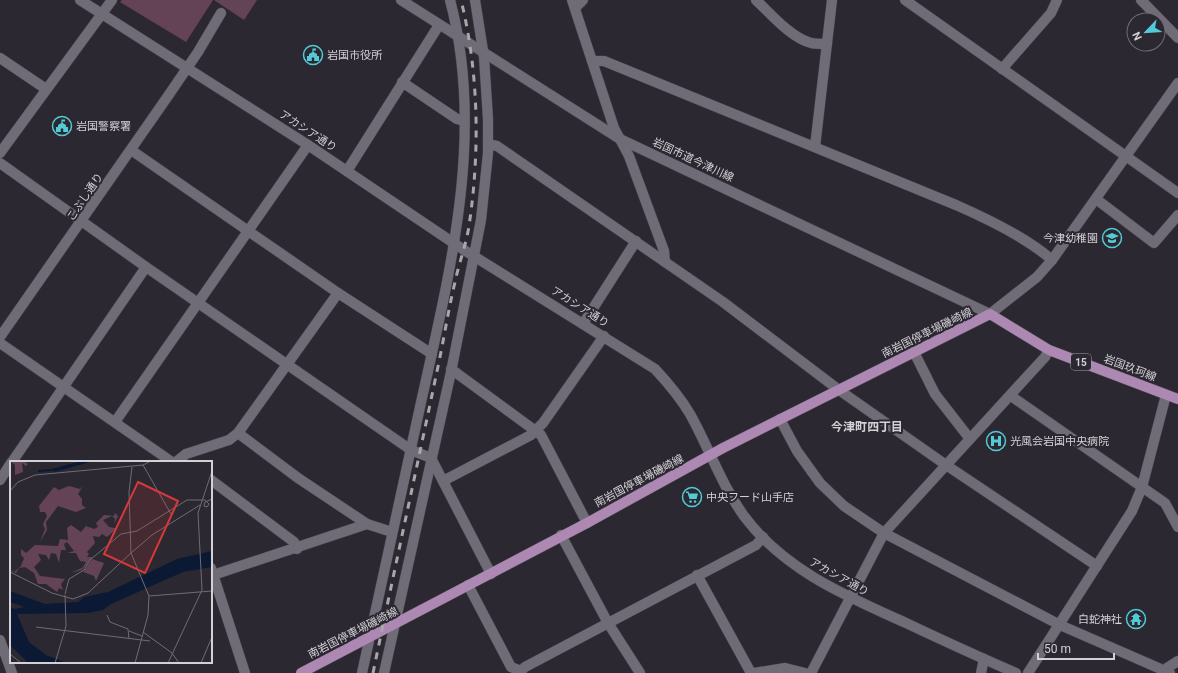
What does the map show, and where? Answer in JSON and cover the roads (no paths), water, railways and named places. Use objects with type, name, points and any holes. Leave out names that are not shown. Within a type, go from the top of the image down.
[{"type":"main road","name":"岩国玖珂線","points":[[990,314],[1049,350],[1178,399]]},
{"type":"main road","name":"南岩国停車場磯崎線","points":[[301,673],[491,574],[709,455],[990,314]]},
{"type":"street","name":"アカシア通り","points":[[80,0],[308,145],[454,243],[604,336],[654,369],[672,388],[690,414],[726,489],[745,517],[782,556],[807,575],[851,598],[1016,673]]},
{"type":"street","points":[[0,153],[112,0]]},
{"type":"street","name":"岩国市道今津川線","points":[[401,0],[620,139],[990,314]]},
{"type":"street","points":[[362,673],[432,354],[454,243],[463,172],[464,121],[463,88],[458,36],[450,0]]},
{"type":"street","points":[[384,673],[475,256],[484,197],[488,144],[483,53],[475,0]]},
{"type":"street","points":[[583,0],[573,4],[614,128],[634,170],[664,251],[665,262]]},
{"type":"street","points":[[815,147],[832,0]]},
{"type":"street","points":[[905,0],[1178,193]]},
{"type":"street","points":[[1002,69],[1051,13],[1057,0]]},
{"type":"street","points":[[1141,0],[1178,38]]},
{"type":"street","points":[[759,1],[801,38],[811,43],[827,44]]},
{"type":"street","name":"こぶし通り","points":[[0,337],[132,150],[187,68],[221,13]]},
{"type":"street","points":[[347,171],[439,24]]},
{"type":"street","points":[[0,58],[46,89]]},
{"type":"street","points":[[592,61],[604,60],[982,217],[1043,252],[1052,260]]},
{"type":"street","points":[[402,82],[457,119],[464,121]]},
{"type":"street","points":[[990,314],[1037,277],[1052,260],[1178,83]]},
{"type":"street","points":[[488,144],[497,146],[723,302],[839,390],[946,465],[1097,566]]},
{"type":"street","points":[[115,422],[308,145]]},
{"type":"street","points":[[132,150],[250,230],[338,293],[432,354]]},
{"type":"street","points":[[0,163],[146,267],[411,450],[431,458],[491,574]]},
{"type":"street","points":[[1096,199],[1154,243],[1178,215]]},
{"type":"street","points":[[583,324],[636,242]]},
{"type":"street","points":[[12,461],[146,267]]},
{"type":"street","points":[[0,343],[115,422],[179,461],[186,454],[229,440],[238,433],[338,293]]},
{"type":"street","points":[[443,481],[531,435],[543,424],[604,336]]},
{"type":"street","points":[[811,673],[884,532],[1011,396],[1045,357],[1049,350]]},
{"type":"street","points":[[914,352],[935,394],[970,439]]},
{"type":"street","points":[[451,369],[541,435],[587,522]]},
{"type":"street","points":[[1028,673],[1132,511],[1142,487],[1166,395]]},
{"type":"street","points":[[1011,396],[1165,503],[1178,527]]},
{"type":"street","points":[[780,419],[797,450],[820,483],[844,506],[884,532],[1060,625],[1154,670],[1168,672],[1167,668],[1178,661]]},
{"type":"street","points":[[238,433],[298,478],[367,524],[392,532]]},
{"type":"street","points":[[0,480],[10,465]]},
{"type":"street","points":[[212,481],[294,542],[297,549]]},
{"type":"street","points":[[245,673],[212,571],[297,549],[367,524]]},
{"type":"street","points":[[561,535],[608,623],[640,673]]},
{"type":"street","points":[[468,586],[511,667],[522,672],[525,667],[756,545],[763,537]]},
{"type":"street","points":[[697,575],[751,673]]},
{"type":"street","points":[[0,640],[12,673]]},
{"type":"street","points":[[981,673],[984,659]]},
{"type":"street","points":[[754,673],[785,668],[805,673]]},
{"type":"railway","points":[[373,673],[453,291],[469,226],[473,198],[476,113],[471,56],[461,0]]},
{"type":"place","name":"岩国市役所","points":[[313,55]]},
{"type":"place","name":"岩国警察署","points":[[62,126]]},
{"type":"place","name":"今津幼稚園","points":[[1112,238]]},
{"type":"place","name":"光風会岩国中央病院","points":[[996,441]]},
{"type":"place","name":"中央フード山手店","points":[[692,497]]},
{"type":"place","name":"白蛇神社","points":[[1136,619]]},
{"type":"district","name":"今津町四丁目","points":[[867,427]]}]
